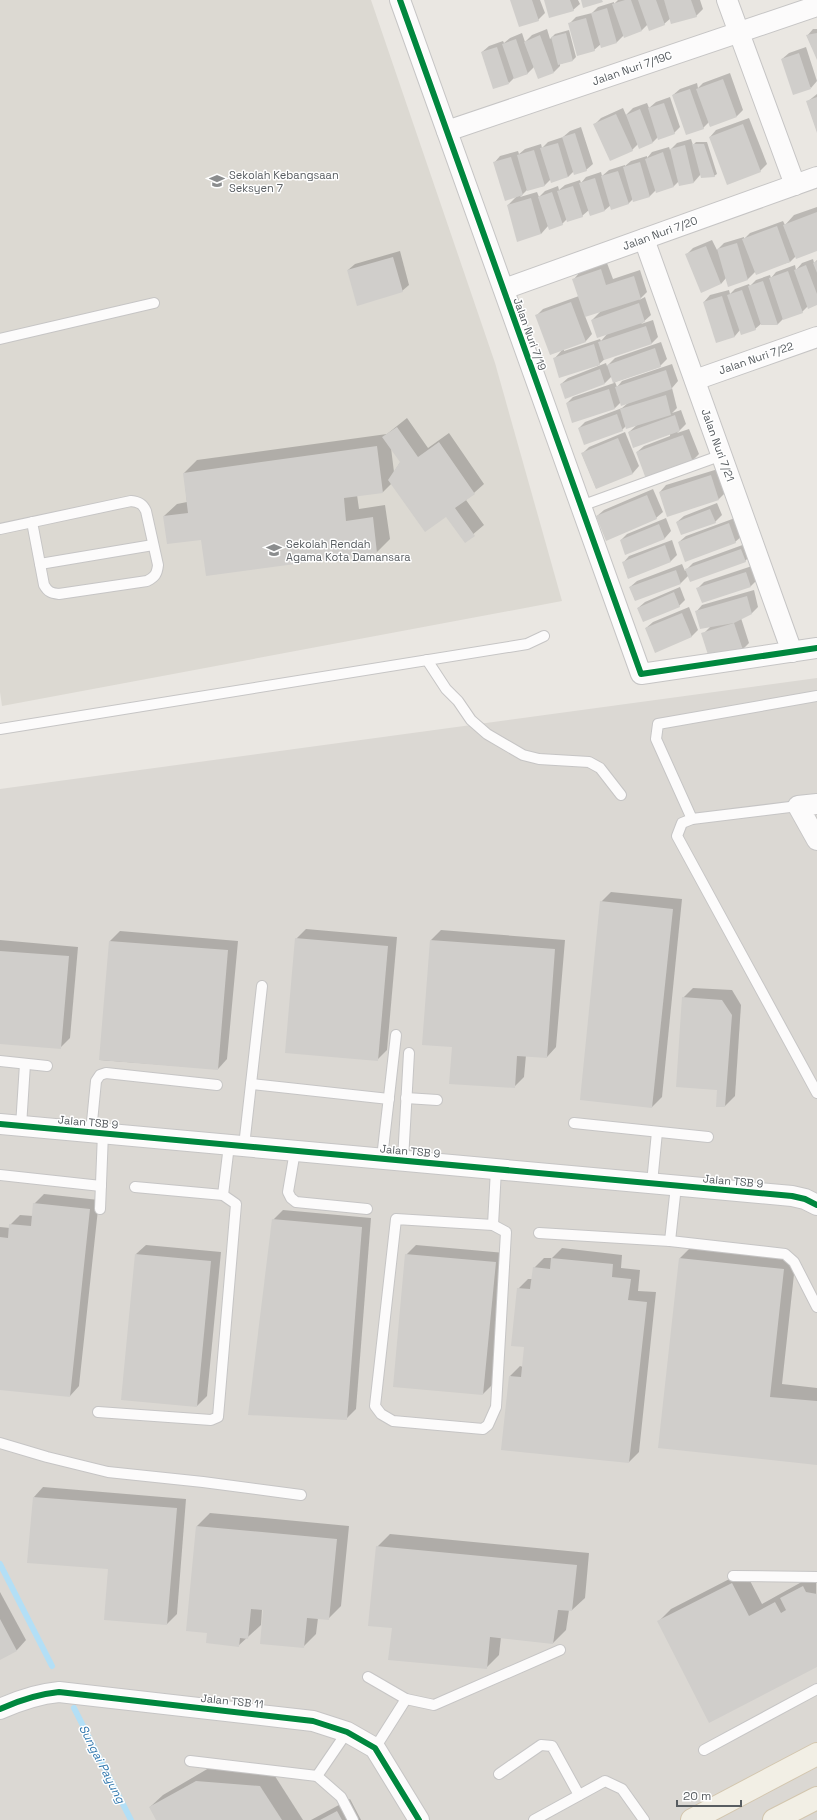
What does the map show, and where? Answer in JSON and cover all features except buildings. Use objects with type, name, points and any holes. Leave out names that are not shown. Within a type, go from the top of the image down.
[{"type":"main road","points":[[692,1820],[817,1754]]},
{"type":"main road","points":[[774,1820],[817,1798]]},
{"type":"street","name":"Jalan Nuri 7/19","points":[[400,0],[641,674],[792,652]]},
{"type":"street","points":[[727,0],[795,185]]},
{"type":"street","name":"Jalan Nuri 7/19C","points":[[447,131],[817,6]]},
{"type":"street","name":"Jalan Nuri 7/20","points":[[504,289],[817,177]]},
{"type":"street","name":"Jalan Nuri 7/21","points":[[644,239],[792,652]]},
{"type":"street","name":"Jalan Nuri 7/22","points":[[695,380],[817,337]]},
{"type":"street","points":[[792,652],[817,648]]},
{"type":"street","points":[[807,805],[817,840]]},
{"type":"street","name":"Jalan TSB 9","points":[[0,1124],[792,1196],[805,1199],[817,1206]]},
{"type":"street","name":"Jalan TSB 11","points":[[0,1710],[18,1701],[39,1694],[59,1692],[313,1721],[346,1732],[375,1748],[419,1820]]},
{"type":"lane","points":[[0,340],[154,303]]},
{"type":"lane","points":[[581,506],[722,455]]},
{"type":"lane","points":[[0,529],[32,522],[131,501],[138,502],[144,505],[146,511],[158,565],[157,572],[153,578],[147,581],[59,594],[47,590],[44,585],[32,522]]},
{"type":"lane","points":[[40,564],[153,545]]},
{"type":"lane","points":[[0,729],[527,644],[544,636]]},
{"type":"lane","points":[[427,660],[446,689],[458,701],[471,720],[487,734],[523,756],[539,759],[589,762],[600,768],[621,795]]},
{"type":"lane","points":[[692,819],[656,739],[658,724],[817,696]]},
{"type":"lane","points":[[807,805],[692,819],[682,823],[678,836],[817,1093]]},
{"type":"lane","points":[[223,1195],[237,1145],[251,1084],[262,986]]},
{"type":"lane","points":[[382,1158],[396,1035]]},
{"type":"lane","points":[[403,1160],[409,1053]]},
{"type":"lane","points":[[0,1061],[47,1066]]},
{"type":"lane","points":[[21,1126],[25,1064]]},
{"type":"lane","points":[[100,1209],[102,1186],[97,1133],[96,1081],[100,1075],[106,1074],[217,1084]]},
{"type":"lane","points":[[251,1084],[389,1099]]},
{"type":"lane","points":[[406,1098],[438,1100]]},
{"type":"lane","points":[[574,1123],[708,1137]]},
{"type":"lane","points":[[652,1183],[657,1132]]},
{"type":"lane","points":[[295,1151],[288,1192],[291,1198],[296,1202],[367,1209]]},
{"type":"lane","points":[[493,1225],[496,1169]]},
{"type":"lane","points":[[0,1175],[102,1186]]},
{"type":"lane","points":[[670,1241],[676,1186]]},
{"type":"lane","points":[[98,1412],[211,1420],[218,1417],[236,1204],[223,1195],[135,1187]]},
{"type":"lane","points":[[396,1219],[493,1225],[506,1232],[496,1407],[488,1425],[483,1429],[393,1420],[381,1414],[375,1406],[396,1219]]},
{"type":"lane","points":[[539,1233],[670,1241],[785,1254],[794,1262],[817,1307]]},
{"type":"lane","points":[[0,1443],[47,1457],[108,1472],[202,1482],[300,1495]]},
{"type":"lane","points":[[733,1576],[817,1577]]},
{"type":"lane","points":[[368,1677],[406,1699],[434,1705],[560,1650]]},
{"type":"lane","points":[[704,1750],[817,1689]]},
{"type":"lane","points":[[375,1748],[406,1699]]},
{"type":"lane","points":[[317,1776],[346,1732]]},
{"type":"lane","points":[[499,1774],[541,1745],[552,1746],[579,1795]]},
{"type":"lane","points":[[190,1761],[317,1776],[341,1797],[353,1820]]},
{"type":"lane","points":[[534,1820],[605,1781],[622,1789],[644,1820]]},
{"type":"shaded area","name":"Sekolah Kebangsaan Seksyen 7","points":[[0,0],[371,0],[495,363],[562,601],[2,706],[0,692]]},
{"type":"shaded area","points":[[817,678],[817,1820],[0,1820],[0,789]]},
{"type":"waterway","name":"Sungai Payung","points":[[0,1564],[52,1666]]},
{"type":"waterway","name":"Sungai Payung","points":[[74,1708],[131,1820]]},
{"type":"cycle path","points":[[400,0],[641,674],[817,648]]},
{"type":"cycle path","points":[[0,1124],[792,1196],[805,1199],[817,1205]]},
{"type":"cycle path","points":[[0,1709],[29,1698],[59,1692],[313,1721],[347,1732],[375,1748],[419,1820]]},
{"type":"place","name":"Sekolah Kebangsaan Seksyen 7","points":[[217,181]]},
{"type":"place","name":"Sekolah Rendah Agama Kota Damansara","points":[[274,550]]}]
